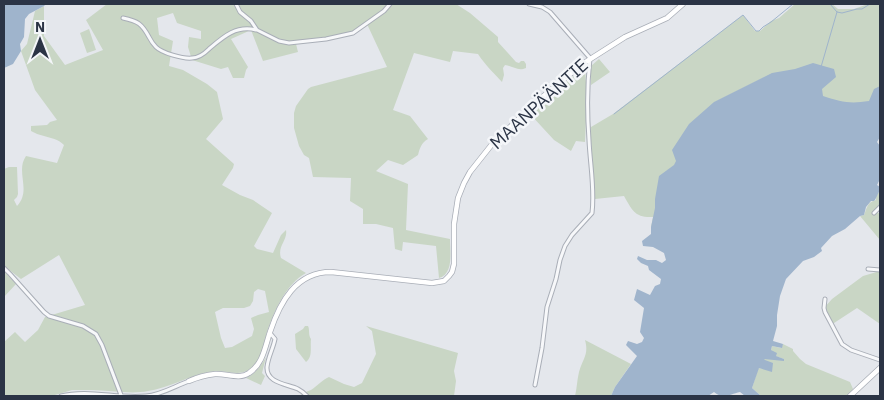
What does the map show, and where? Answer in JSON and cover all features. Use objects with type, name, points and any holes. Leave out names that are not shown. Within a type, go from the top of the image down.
[{"type":"street","points":[[236,4],[240,12],[251,21],[257,30]]},
{"type":"street","points":[[123,18],[134,20],[140,24],[159,50],[169,54],[192,58],[200,56],[229,33],[247,28],[257,30],[289,44],[326,39],[353,32],[384,11],[390,4]]},
{"type":"street","points":[[529,4],[542,7],[550,12],[590,58],[588,125],[593,197],[592,213],[572,235],[565,246],[560,260],[556,279],[546,307],[542,348],[535,385]]},
{"type":"street","name":"MAANPÄÄNTIE","points":[[61,396],[80,393],[149,396],[210,374],[239,376],[248,373],[258,364],[262,357],[282,305],[292,290],[300,282],[316,274],[326,272],[432,283],[441,282],[452,272],[454,264],[454,224],[457,202],[464,183],[493,142],[540,99],[590,58],[625,38],[667,18],[683,4]]},
{"type":"street","points":[[874,213],[880,207]]},
{"type":"street","points":[[4,268],[49,316],[76,323],[96,334],[121,395]]},
{"type":"street","points":[[868,269],[880,270]]},
{"type":"street","points":[[825,299],[825,312],[837,338],[842,344],[850,350],[880,360]]},
{"type":"street","points":[[270,333],[274,337],[274,341],[267,367],[269,374],[276,382],[300,390],[307,396]]},
{"type":"street","points":[[850,396],[880,368]]},
{"type":"green space","points":[[107,4],[456,4],[470,13],[498,37],[498,42],[516,62],[524,61],[526,68],[518,69],[505,65],[502,82],[478,54],[453,51],[450,62],[414,53],[393,110],[410,116],[428,139],[422,144],[418,155],[403,165],[388,160],[376,171],[408,184],[406,230],[450,239],[449,267],[444,276],[439,278],[436,246],[403,242],[402,251],[395,249],[393,228],[376,224],[363,224],[363,209],[350,201],[351,178],[313,177],[309,158],[304,155],[299,146],[294,128],[294,113],[296,106],[308,89],[387,67],[367,24],[353,33],[296,44],[298,52],[263,61],[251,30],[231,39],[248,67],[244,78],[233,78],[228,67],[221,69],[192,60],[188,47],[189,37],[201,39],[201,31],[177,23],[173,13],[157,18],[159,35],[173,41],[169,66],[183,70],[217,92],[223,119],[206,139],[234,164],[222,185],[253,200],[272,213],[254,246],[257,249],[273,253],[281,235],[286,230],[286,237],[280,250],[281,258],[306,273],[292,284],[277,307],[267,332],[260,358],[247,371],[241,373],[209,372],[163,387],[140,392],[72,390],[44,397],[4,396],[4,342],[15,332],[25,342],[38,330],[45,317],[85,305],[59,255],[21,279],[4,266],[4,169],[17,167],[18,194],[14,200],[17,206],[23,194],[22,168],[26,156],[57,163],[64,145],[57,140],[31,131],[31,126],[47,125],[57,120],[35,90],[21,51],[27,44],[35,11],[44,6],[44,36],[65,65],[103,50],[86,20]],"holes":[[[258,289],[265,291],[269,312],[251,318],[254,329],[252,336],[232,347],[225,348],[215,312],[223,308],[244,308],[250,306],[253,301],[254,292]]]},
{"type":"green space","points":[[795,4],[832,4],[838,9],[854,9],[868,4],[880,4],[880,95],[651,227],[653,217],[642,216],[635,212],[624,196],[595,199],[591,127],[613,114],[743,15],[755,31],[760,31]]},
{"type":"green space","points":[[89,29],[96,50],[87,53],[80,33]]},
{"type":"green space","points":[[599,59],[610,72],[591,85],[591,66]]},
{"type":"green space","points":[[585,68],[587,98],[585,142],[576,141],[571,151],[554,140],[530,114]]},
{"type":"green space","points":[[880,191],[880,209],[877,212],[880,214],[880,240],[860,216],[864,215],[871,202],[876,200],[876,196]]},
{"type":"green space","points":[[4,271],[16,284],[4,297]]},
{"type":"green space","points":[[880,271],[880,324],[857,308],[831,325],[824,308],[832,299],[863,276]]},
{"type":"green space","points":[[305,326],[308,326],[311,339],[310,355],[306,362],[296,349],[295,334]]},
{"type":"green space","points":[[366,326],[458,353],[454,371],[456,381],[454,396],[299,396],[329,377],[354,387],[362,383],[376,354],[372,331]]},
{"type":"green space","points":[[585,340],[631,364],[611,396],[575,396],[579,372],[586,353]]},
{"type":"green space","points":[[783,344],[793,349],[806,364],[850,382],[853,389],[846,396],[761,396],[752,388],[758,369],[772,370],[772,367],[764,358],[784,359],[775,356],[771,350],[772,346],[781,348]]},
{"type":"green space","points":[[266,357],[262,373],[265,376],[261,385],[246,378],[258,369]]},
{"type":"water","points":[[4,4],[46,4],[29,14],[25,19],[24,37],[20,44],[21,51],[13,64],[4,68]]},
{"type":"water","points":[[813,63],[834,69],[836,77],[822,89],[823,96],[846,102],[869,101],[874,89],[880,86],[880,137],[877,142],[880,146],[880,179],[877,185],[880,187],[880,191],[874,201],[871,201],[866,207],[864,215],[832,236],[821,248],[822,251],[814,257],[803,261],[786,279],[780,296],[777,326],[773,341],[783,344],[782,348],[772,346],[771,350],[777,353],[776,356],[784,359],[784,361],[764,359],[773,363],[772,372],[759,368],[752,388],[761,396],[745,396],[740,392],[721,396],[714,392],[708,396],[611,396],[615,387],[637,356],[626,345],[628,341],[637,344],[642,342],[644,338],[640,332],[644,308],[634,300],[637,289],[650,295],[655,286],[660,284],[661,279],[649,270],[648,266],[637,259],[638,256],[662,263],[666,260],[664,253],[653,247],[643,246],[642,241],[651,234],[659,176],[674,165],[676,161],[672,150],[689,124],[714,102],[772,73],[795,69]]},
{"type":"waterway","points":[[614,114],[743,15],[756,31],[759,31],[793,4]]},
{"type":"waterway","points":[[830,4],[837,12],[842,13],[862,9],[870,4]]},
{"type":"waterway","points":[[821,67],[837,12]]}]
